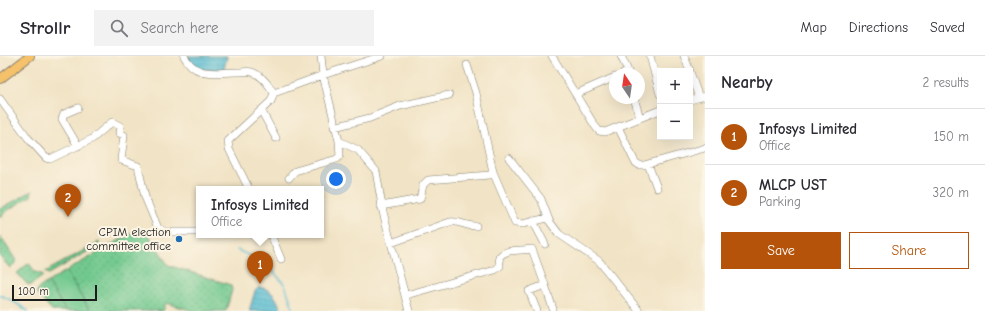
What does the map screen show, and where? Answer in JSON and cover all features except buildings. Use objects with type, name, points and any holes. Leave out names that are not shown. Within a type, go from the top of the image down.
[{"type":"main road","points":[[0,79],[30,56]]},
{"type":"street","points":[[184,56],[189,64],[203,74],[227,71],[252,72],[268,83],[274,94]]},
{"type":"street","points":[[289,178],[295,171],[337,159],[340,156],[339,141],[334,127],[323,75],[321,56]]},
{"type":"street","points":[[248,186],[229,149],[228,142],[271,101],[274,94],[323,75],[382,56]]},
{"type":"street","points":[[552,56],[599,131],[605,132],[657,111]]},
{"type":"street","points":[[621,56],[627,68]]},
{"type":"street","points":[[650,56],[657,83]]},
{"type":"street","points":[[684,56],[689,68]]},
{"type":"street","points":[[467,65],[476,93],[493,172],[515,223],[523,224],[543,218],[549,220]]},
{"type":"street","points":[[693,78],[702,97]]},
{"type":"street","points":[[576,94],[609,80]]},
{"type":"street","points":[[334,127],[370,118],[400,106],[449,95]]},
{"type":"street","points":[[0,99],[28,138],[46,158],[50,159],[92,139],[112,122],[120,126],[119,132],[124,135],[121,160],[138,166],[145,197],[158,228],[166,232],[196,232]]},
{"type":"street","points":[[636,104],[640,118]]},
{"type":"street","points":[[78,108],[64,114],[62,119],[78,146]]},
{"type":"street","points":[[261,110],[276,138]]},
{"type":"street","points":[[618,127],[635,162],[639,165],[648,164],[705,148]]},
{"type":"street","points":[[339,141],[358,150],[376,171],[381,206],[406,294],[409,311]]},
{"type":"street","points":[[509,158],[541,199],[552,227],[559,234],[599,261],[639,311]]},
{"type":"street","points":[[648,164],[657,188]]},
{"type":"street","points":[[381,206],[420,199],[423,185],[428,180],[490,175],[493,172]]},
{"type":"street","points":[[533,221],[545,244]]},
{"type":"street","points":[[391,243],[450,222],[458,222],[468,227],[476,226]]},
{"type":"street","points":[[272,238],[281,259]]},
{"type":"street","points":[[406,294],[495,270],[500,266],[499,257],[502,254],[517,249],[532,250],[553,309]]},
{"type":"street","points":[[537,311],[529,291],[545,285]]},
{"type":"green space","points":[[32,191],[31,196],[5,212],[0,218],[0,209]]},
{"type":"green space","points":[[140,229],[147,232],[168,265],[231,285],[232,290],[226,311],[193,311],[166,303],[163,311],[90,311],[66,271]]},
{"type":"green space","points":[[0,236],[17,262],[10,268],[0,257]]},
{"type":"green space","points":[[99,242],[99,245],[49,274],[45,272]]},
{"type":"green space","points":[[29,263],[35,272],[42,274],[43,276],[31,285],[27,284],[17,273]]},
{"type":"green space","points":[[66,271],[90,311],[66,311],[48,282]]},
{"type":"green space","points":[[48,282],[66,311],[53,311],[36,293],[39,288]]},
{"type":"water","points":[[187,56],[227,57],[224,69],[207,70],[198,68]]},
{"type":"water","points":[[259,287],[268,290],[274,295],[281,311],[249,311],[255,291]]},
{"type":"waterway","points":[[237,250],[266,263],[285,285],[294,311]]},
{"type":"waterway","points":[[0,295],[28,311]]},
{"type":"place","name":"MLCP UST","points":[[68,217]]},
{"type":"place","name":"CPIM election committee office","points":[[179,239]]},
{"type":"place","name":"Infosys Limited","points":[[260,284]]}]
